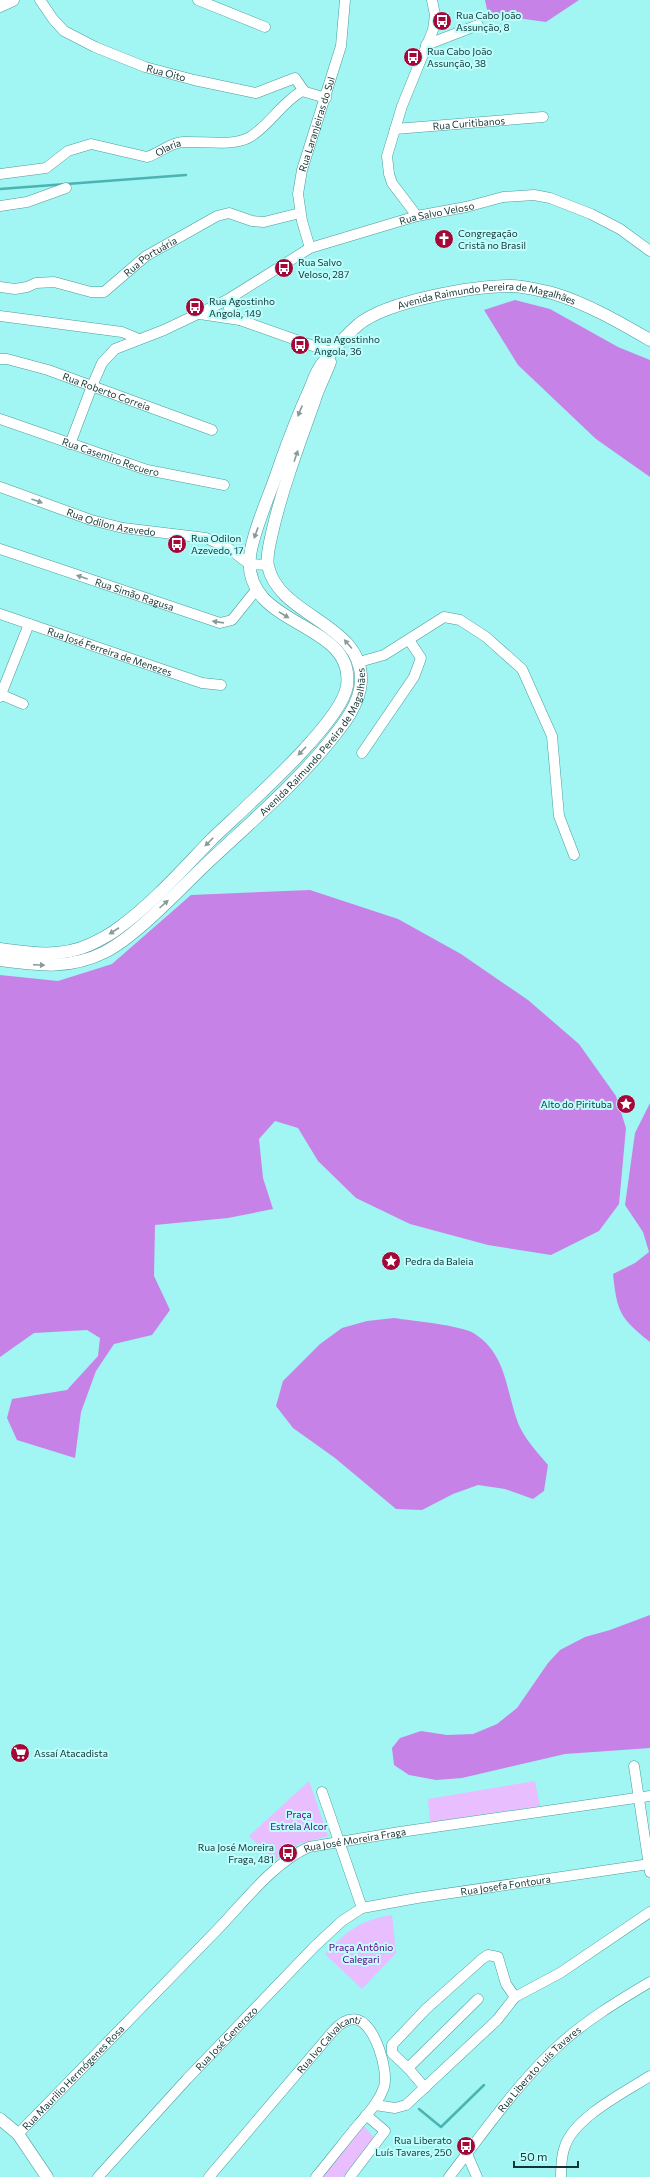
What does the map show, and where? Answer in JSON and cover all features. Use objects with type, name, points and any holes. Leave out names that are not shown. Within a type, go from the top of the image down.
[{"type":"main road","points":[[0,6],[13,0]]},
{"type":"main road","name":"Avenida Raimundo Pereira de Magalhães","points":[[0,949],[49,954],[77,950],[99,941],[121,926],[179,873],[297,757],[318,734],[343,699],[346,690],[346,669],[335,649],[320,636],[278,611],[260,596],[251,578],[249,564],[253,542],[294,425],[321,365],[333,354],[361,322],[389,308],[434,296],[494,286],[513,286],[554,294],[579,303],[650,340]]},
{"type":"main road","name":"Avenida Raimundo Pereira de Magalhães","points":[[0,960],[59,966],[82,961],[106,951],[130,933],[268,805],[330,741],[352,711],[359,694],[361,681],[359,662],[353,651],[343,640],[302,609],[274,583],[268,565],[271,538],[283,493],[314,400],[333,354]]},
{"type":"main road","points":[[256,590],[265,587],[272,588],[302,609]]},
{"type":"main road","points":[[0,2119],[18,2134],[47,2177]]},
{"type":"street","name":"Rua Oito","points":[[40,0],[53,19],[64,31],[95,47],[146,67],[194,80],[256,93],[295,78],[304,91]]},
{"type":"street","points":[[198,0],[265,27]]},
{"type":"street","name":"Rua Laranjeiras do Sul","points":[[310,248],[300,213],[298,194],[302,170],[326,98],[341,46],[345,0]]},
{"type":"street","points":[[417,216],[398,192],[389,174],[387,156],[402,106],[434,24],[432,0]]},
{"type":"street","points":[[426,46],[478,25]]},
{"type":"street","points":[[304,91],[326,98]]},
{"type":"street","name":"Olaria","points":[[0,174],[46,168],[64,154],[89,144],[102,145],[147,157],[169,145],[179,143],[243,140],[261,129],[286,102],[304,91]]},
{"type":"street","name":"Rua Curitibanos","points":[[395,129],[543,117]]},
{"type":"street","points":[[0,206],[27,202],[66,188]]},
{"type":"street","name":"Rua Salvo Veloso","points":[[70,444],[92,386],[107,356],[115,349],[198,314],[227,300],[310,248],[417,216],[466,207],[503,197],[534,195],[550,198],[591,214],[620,229],[650,251]]},
{"type":"street","name":"Rua Portuária","points":[[0,287],[15,289],[27,287],[36,283],[54,282],[86,291],[102,292],[110,288],[146,256],[217,216],[229,214],[252,221],[267,222],[281,216],[300,213]]},
{"type":"street","points":[[227,300],[229,308],[240,320]]},
{"type":"street","points":[[198,314],[240,320],[333,354]]},
{"type":"street","points":[[0,316],[122,332],[139,339]]},
{"type":"street","name":"Rua Roberto Correia","points":[[0,359],[24,363],[212,430]]},
{"type":"street","name":"Rua Casemiro Recuero","points":[[0,419],[147,470],[224,485]]},
{"type":"street","name":"Rua Odilon Azevedo","points":[[0,487],[91,520],[122,528],[206,538],[228,548],[249,564]]},
{"type":"street","name":"Rua Simão Ragusa","points":[[0,549],[220,623],[232,620],[256,590]]},
{"type":"street","points":[[249,564],[268,565]]},
{"type":"street","name":"Rua José Ferreira de Menezes","points":[[0,614],[202,682],[221,685]]},
{"type":"street","points":[[359,662],[384,655],[444,618],[460,620],[486,637],[522,669],[552,736],[559,816],[574,855]]},
{"type":"street","points":[[23,704],[0,695],[29,624]]},
{"type":"street","points":[[362,753],[414,677],[421,658],[409,640]]},
{"type":"street","points":[[634,1766],[650,1867]]},
{"type":"street","points":[[322,1792],[362,1908]]},
{"type":"street","name":"Rua José Moreira Fraga","points":[[128,2021],[286,1859],[308,1847],[650,1796]]},
{"type":"street","name":"Rua Josefa Fontoura","points":[[362,1908],[424,1897],[650,1867]]},
{"type":"street","name":"Rua José Generozo","points":[[98,2177],[187,2079],[315,1946],[342,1921],[362,1908]]},
{"type":"street","points":[[374,2105],[395,2108],[401,2107],[424,2088],[497,2020],[515,1997],[560,1973],[650,1912]]},
{"type":"street","points":[[424,2088],[408,2068],[392,2053],[392,2045],[426,2009],[488,1955],[498,1957],[506,1984],[515,1997]]},
{"type":"street","name":"Rua Liberato Luis Tavares","points":[[449,2177],[500,2109],[558,2046],[610,2006],[650,1982]]},
{"type":"street","points":[[408,2068],[478,1999]]},
{"type":"street","name":"Rua Ivo Calvalcanti","points":[[209,2177],[326,2038],[341,2023],[347,2020],[358,2020],[364,2023],[380,2051],[386,2078],[380,2096],[374,2105],[316,2177]]},
{"type":"street","name":"Rua Maurilio Hermógenes Rosa","points":[[18,2134],[128,2021]]},
{"type":"street","points":[[561,2177],[565,2146],[578,2126],[650,2076]]},
{"type":"street","points":[[350,2177],[385,2131],[366,2115]]},
{"type":"street","points":[[467,2154],[477,2177]]},
{"type":"green space","name":"Praça Estrela Alcor","points":[[309,1781],[328,1836],[299,1844],[275,1860],[249,1836]]},
{"type":"green space","points":[[535,1781],[540,1806],[430,1822],[428,1799]]},
{"type":"green space","name":"Praça Antônio Calegari","points":[[392,1915],[396,1953],[362,1989],[325,1954],[347,1933],[363,1923]]},
{"type":"green space","points":[[363,2125],[374,2138],[343,2177],[322,2177]]},
{"type":"shaded area","points":[[485,0],[579,0],[546,22],[488,14]]},
{"type":"shaded area","points":[[515,300],[550,309],[618,347],[650,360],[650,477],[596,439],[518,365],[484,310]]},
{"type":"shaded area","points":[[310,890],[398,919],[461,954],[528,1000],[579,1044],[616,1096],[626,1128],[619,1204],[599,1231],[551,1255],[488,1245],[410,1224],[356,1198],[318,1161],[298,1128],[275,1121],[259,1139],[263,1178],[273,1209],[228,1218],[155,1225],[154,1276],[170,1310],[152,1335],[114,1344],[96,1371],[81,1412],[75,1458],[17,1440],[7,1418],[12,1399],[67,1390],[98,1356],[100,1338],[87,1330],[34,1333],[0,1357],[0,975],[58,981],[112,964],[191,895]]},
{"type":"shaded area","points":[[650,1103],[650,1342],[632,1327],[622,1313],[616,1297],[613,1274],[635,1263],[649,1252],[643,1232],[625,1205],[635,1133]]},
{"type":"shaded area","points":[[394,1318],[436,1324],[469,1331],[486,1343],[494,1352],[504,1374],[518,1423],[531,1445],[548,1465],[544,1491],[533,1499],[505,1489],[478,1485],[453,1494],[422,1510],[396,1509],[335,1458],[293,1428],[276,1406],[283,1381],[320,1344],[342,1328],[367,1321]]},
{"type":"shaded area","points":[[650,1615],[650,1748],[565,1754],[462,1778],[436,1780],[409,1775],[394,1765],[392,1748],[400,1738],[421,1731],[447,1735],[473,1734],[497,1724],[517,1708],[548,1663],[560,1650],[585,1637],[610,1630]]},
{"type":"waterway","points":[[0,189],[186,175]]},
{"type":"waterway","points":[[419,2109],[441,2127],[484,2085]]},
{"type":"place","name":"Rua Cabo João Assunção, 8","points":[[442,21]]},
{"type":"place","name":"Rua Cabo João Assunção, 38","points":[[413,57]]},
{"type":"place","name":"Congregação Cristã no Brasil","points":[[444,239]]},
{"type":"place","name":"Rua Salvo Veloso, 287","points":[[284,268]]},
{"type":"place","name":"Rua Agostinho Angola, 149","points":[[195,307]]},
{"type":"place","name":"Rua Agostinho Angola, 36","points":[[300,345]]},
{"type":"place","name":"Rua Odilon Azevedo, 17","points":[[177,544]]},
{"type":"place","name":"Alto do Pirituba","points":[[626,1104]]},
{"type":"place","name":"Pedra da Baleia","points":[[391,1261]]},
{"type":"place","name":"Assaí Atacadista","points":[[20,1753]]},
{"type":"place","name":"Rua José Moreira Fraga, 481","points":[[288,1853]]},
{"type":"place","name":"Rua Liberato Luís Tavares, 250","points":[[466,2146]]}]
